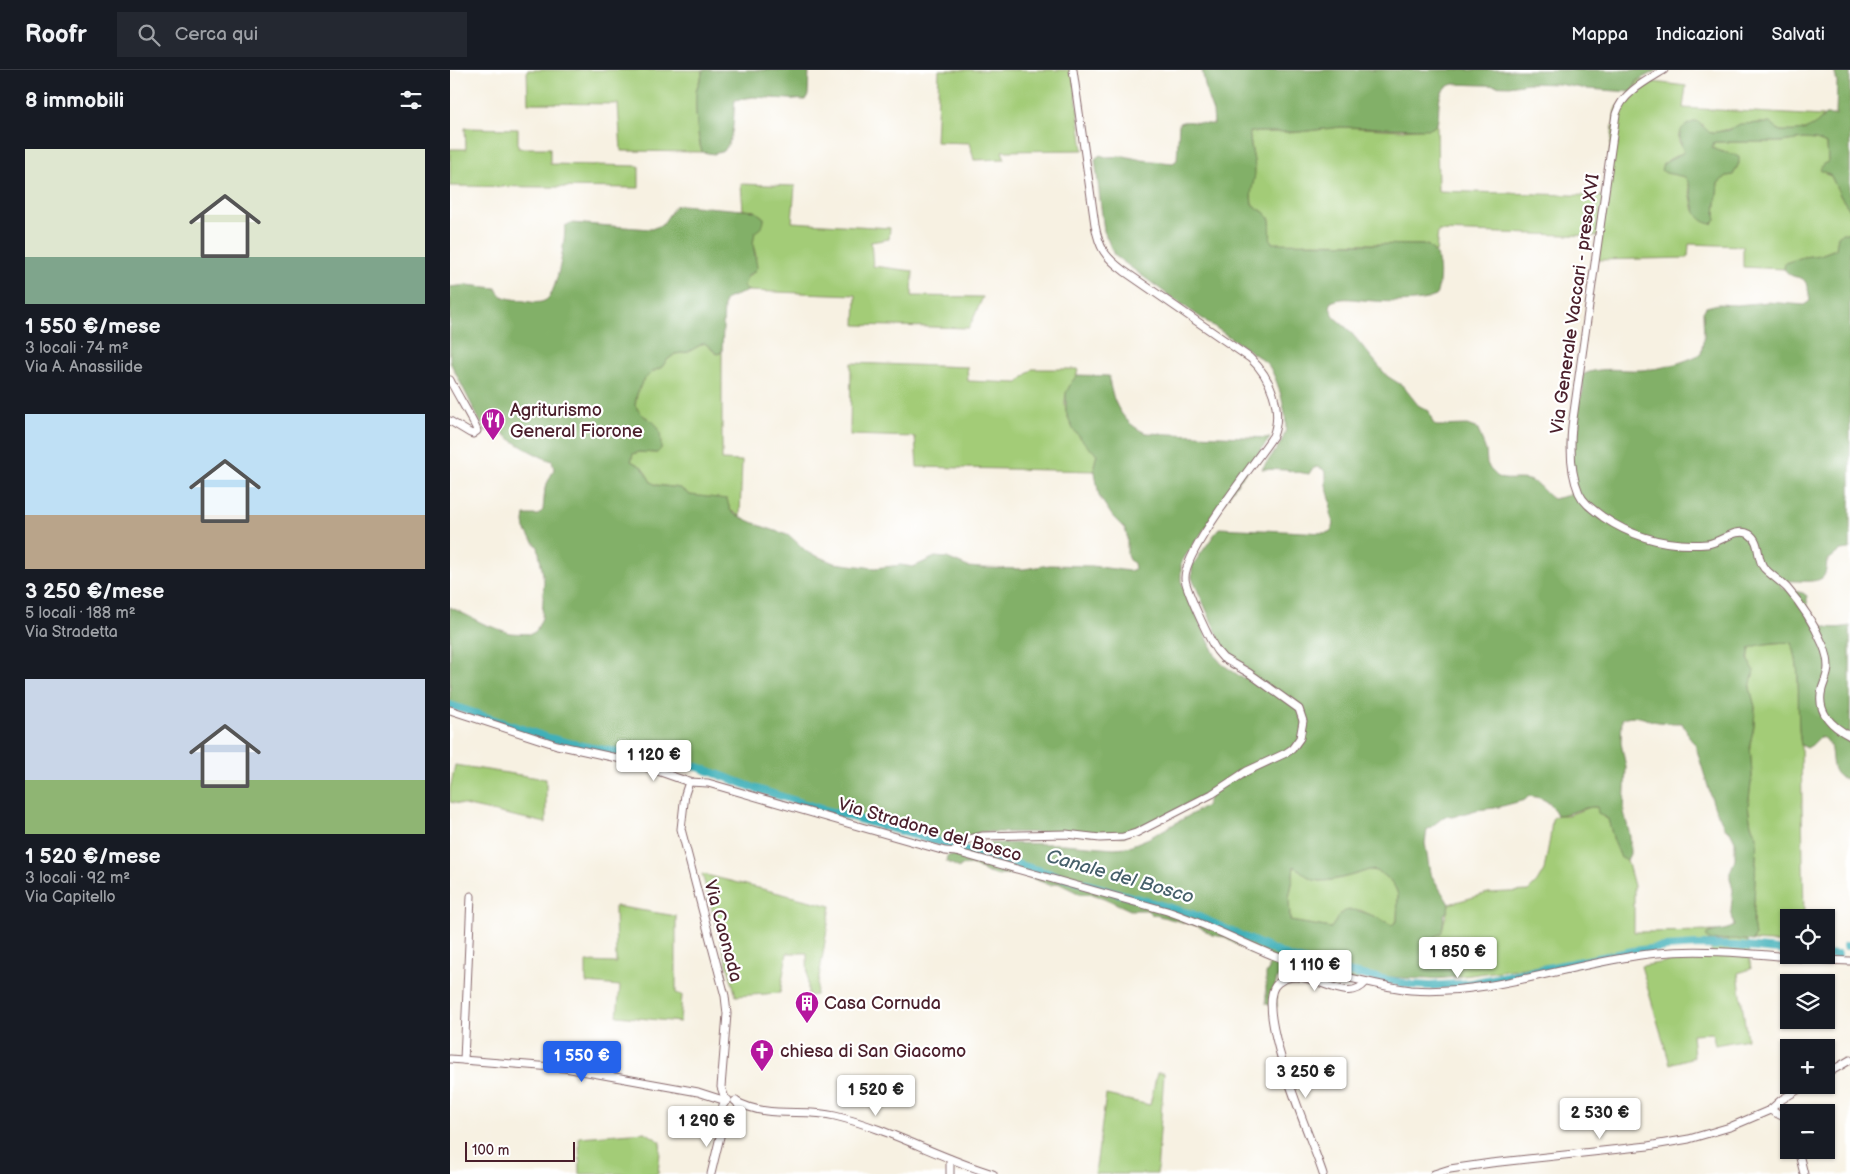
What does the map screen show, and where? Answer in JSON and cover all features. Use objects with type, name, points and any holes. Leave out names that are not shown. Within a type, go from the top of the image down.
[{"type":"street","points":[[957,849],[972,838],[983,836],[1066,834],[1100,838],[1123,837],[1136,833],[1212,794],[1248,771],[1292,749],[1300,738],[1302,728],[1302,714],[1294,705],[1273,692],[1249,673],[1223,658],[1217,651],[1185,583],[1186,566],[1196,546],[1273,436],[1278,419],[1270,384],[1260,366],[1124,271],[1109,259],[1100,247],[1095,225],[1073,70]]},
{"type":"street","name":"Via Generale Vaccari - presa XVI","points":[[1664,70],[1624,98],[1618,106],[1616,114],[1572,426],[1571,444],[1574,478],[1586,504],[1608,520],[1640,537],[1654,541],[1696,545],[1716,543],[1742,532],[1754,538],[1760,562],[1803,608],[1823,645],[1828,659],[1828,669],[1820,696],[1820,705],[1828,720],[1850,736]]},
{"type":"street","points":[[450,380],[476,425],[477,431],[473,434],[470,433],[450,421]]},
{"type":"street","name":"Via Stradone del Bosco","points":[[450,710],[576,750],[626,760],[689,782],[708,782],[946,851],[957,849],[1175,914],[1285,960],[1366,982],[1409,990],[1460,990],[1626,957],[1691,951],[1743,952],[1850,961]]},
{"type":"street","name":"Via Caonada","points":[[689,782],[684,794],[681,829],[725,996],[727,1014],[721,1087],[729,1101],[738,1104],[739,1113]]},
{"type":"street","points":[[464,1060],[471,896]]},
{"type":"street","points":[[1323,1174],[1292,1094],[1277,1044],[1271,1012],[1271,1000],[1276,985],[1294,976],[1318,981],[1334,989],[1354,990],[1363,986],[1366,982]]},
{"type":"street","points":[[450,1059],[565,1068],[698,1092],[747,1108],[833,1115],[878,1129],[950,1159],[993,1174]]},
{"type":"street","points":[[1835,1069],[1850,1060]]},
{"type":"street","points":[[1434,1174],[1450,1169],[1491,1163],[1648,1146],[1689,1139],[1730,1127],[1770,1110],[1791,1094]]},
{"type":"street","points":[[716,1098],[723,1114],[732,1118]]},
{"type":"street","points":[[711,1174],[723,1128],[723,1104],[729,1101]]},
{"type":"street","points":[[723,1128],[742,1109],[747,1108]]},
{"type":"street","points":[[1770,1110],[1780,1115]]},
{"type":"street","points":[[950,1159],[950,1174]]},
{"type":"street","points":[[1800,1159],[1804,1174]]},
{"type":"green space","points":[[527,70],[702,70],[697,88],[696,103],[697,129],[702,152],[621,151],[618,104],[528,103]]},
{"type":"green space","points":[[702,70],[809,70],[808,95],[805,100],[753,97],[735,100],[733,127],[728,145],[724,151],[714,154],[702,152],[696,114],[696,99]]},
{"type":"green space","points":[[939,70],[1073,70],[1083,150],[1002,151],[1005,159],[974,160],[970,143],[936,142]]},
{"type":"green space","points":[[1202,70],[1658,70],[1638,80],[1631,92],[1588,89],[1558,84],[1528,83],[1509,86],[1454,84],[1448,86],[1441,94],[1437,124],[1432,128],[1426,129],[1341,127],[1299,132],[1250,132],[1255,168],[1251,194],[1252,204],[1268,216],[1272,243],[1427,245],[1432,249],[1438,261],[1440,275],[1436,296],[1429,299],[1400,302],[1343,299],[1331,302],[1330,308],[1335,318],[1349,330],[1387,376],[1403,386],[1418,405],[1429,411],[1433,423],[1437,426],[1467,425],[1478,429],[1486,451],[1487,463],[1499,478],[1531,481],[1553,499],[1570,495],[1572,489],[1567,446],[1578,399],[1583,390],[1582,381],[1584,374],[1605,369],[1641,370],[1664,367],[1701,354],[1704,336],[1703,312],[1706,307],[1718,304],[1737,305],[1768,302],[1804,305],[1810,301],[1806,283],[1800,278],[1789,274],[1784,269],[1785,263],[1803,257],[1820,255],[1836,249],[1838,236],[1842,233],[1848,233],[1850,230],[1850,549],[1841,550],[1827,561],[1825,573],[1818,580],[1780,582],[1781,588],[1803,593],[1807,596],[1807,606],[1810,614],[1818,624],[1832,628],[1850,626],[1850,783],[1846,777],[1845,779],[1838,775],[1834,770],[1830,745],[1826,740],[1820,737],[1807,748],[1801,745],[1797,668],[1792,643],[1771,643],[1750,648],[1748,659],[1754,670],[1750,688],[1755,707],[1754,726],[1750,744],[1752,776],[1748,806],[1751,825],[1757,836],[1753,923],[1755,936],[1753,941],[1734,939],[1710,941],[1706,935],[1734,926],[1731,909],[1733,890],[1730,872],[1735,860],[1735,841],[1730,831],[1725,828],[1714,806],[1695,744],[1682,723],[1658,722],[1635,716],[1622,719],[1621,743],[1626,767],[1624,812],[1630,836],[1630,854],[1627,860],[1621,858],[1608,819],[1598,813],[1597,807],[1557,815],[1552,806],[1546,801],[1529,796],[1525,800],[1495,808],[1476,810],[1452,817],[1445,816],[1427,830],[1425,843],[1430,873],[1449,904],[1448,910],[1444,915],[1442,932],[1427,942],[1426,954],[1430,959],[1445,963],[1451,967],[1457,972],[1455,977],[1423,979],[1368,976],[1360,977],[1356,982],[1349,982],[1290,971],[1281,974],[1276,981],[1277,1007],[1266,1004],[1266,974],[1269,969],[1269,962],[1266,958],[1254,955],[1224,937],[1212,935],[1198,926],[1151,914],[1147,910],[1130,910],[1092,894],[1080,894],[1058,883],[1050,885],[1024,875],[1005,874],[999,876],[966,864],[959,868],[946,861],[947,856],[982,843],[1127,847],[1149,838],[1206,806],[1211,792],[1124,836],[980,832],[948,845],[767,792],[687,762],[636,755],[551,736],[450,702],[450,607],[484,624],[510,633],[531,634],[536,631],[542,618],[544,581],[538,547],[525,529],[524,522],[525,515],[538,515],[543,510],[545,488],[554,469],[552,461],[524,448],[500,430],[485,431],[450,362],[450,287],[467,285],[496,288],[505,297],[532,302],[546,300],[554,287],[557,277],[565,226],[571,223],[651,229],[662,225],[675,206],[682,205],[755,211],[764,218],[764,221],[762,226],[755,232],[753,244],[757,267],[754,272],[748,275],[744,286],[748,291],[726,299],[724,304],[722,352],[717,354],[704,343],[688,352],[675,354],[662,367],[652,372],[642,382],[635,405],[659,430],[661,449],[657,453],[639,452],[633,454],[631,461],[642,467],[651,482],[656,485],[680,488],[690,495],[727,499],[730,510],[734,514],[790,536],[807,552],[834,563],[875,568],[901,565],[913,567],[935,557],[947,558],[968,567],[981,568],[1024,569],[1049,565],[1092,566],[1129,571],[1135,569],[1134,563],[1129,560],[1127,554],[1127,535],[1125,529],[1113,517],[1099,496],[1094,466],[1097,454],[1088,447],[1073,429],[1066,412],[1066,393],[1077,375],[1109,376],[1112,394],[1125,418],[1146,433],[1270,438],[1181,563],[1181,581],[1216,657],[1222,664],[1244,679],[1247,668],[1225,651],[1192,578],[1192,566],[1219,528],[1326,533],[1331,531],[1334,525],[1330,514],[1331,502],[1326,485],[1326,474],[1323,469],[1317,467],[1312,469],[1309,474],[1286,470],[1262,469],[1281,443],[1286,426],[1282,399],[1269,366],[1262,359],[1171,297],[1114,255],[1104,231],[1095,159],[1100,155],[1106,157],[1124,156],[1173,163],[1177,160],[1179,123],[1214,124],[1213,112]],"holes":[[[1294,866],[1311,879],[1319,881],[1341,878],[1369,870],[1379,872],[1388,878],[1397,891],[1397,921],[1392,925],[1361,911],[1354,910],[1343,912],[1331,928],[1290,921],[1289,897]]]},
{"type":"green space","points":[[1834,70],[1850,70],[1850,210],[1841,197],[1831,176],[1820,170],[1823,164],[1828,162],[1827,144],[1816,140],[1714,142],[1712,148],[1739,157],[1739,163],[1733,175],[1727,176],[1718,183],[1716,220],[1712,224],[1699,217],[1689,183],[1685,177],[1661,170],[1663,164],[1684,152],[1680,141],[1680,132],[1690,123],[1697,121],[1710,133],[1729,130],[1740,124],[1765,123],[1770,123],[1780,131],[1794,131],[1810,127],[1825,115],[1836,115],[1837,82]]},
{"type":"green space","points":[[1638,80],[1686,86],[1683,108],[1823,116],[1810,128],[1792,131],[1780,131],[1765,123],[1756,123],[1710,133],[1705,130],[1702,124],[1679,134],[1679,141],[1684,152],[1668,160],[1666,173],[1685,176],[1688,181],[1694,211],[1715,214],[1718,183],[1727,176],[1733,175],[1739,163],[1728,152],[1717,151],[1712,147],[1714,142],[1780,142],[1804,139],[1817,140],[1827,144],[1828,162],[1825,174],[1831,176],[1841,197],[1850,210],[1850,230],[1848,233],[1838,236],[1836,249],[1786,263],[1784,269],[1743,267],[1743,246],[1689,244],[1688,258],[1596,260],[1598,236],[1438,231],[1436,253],[1427,245],[1277,244],[1271,243],[1268,216],[1252,204],[1251,192],[1255,168],[1249,132],[1299,132],[1341,127],[1402,130],[1432,128],[1437,124],[1438,191],[1604,196],[1615,110],[1635,88]]},
{"type":"green space","points":[[465,128],[518,129],[518,148],[550,148],[550,164],[639,166],[639,188],[450,186],[450,149],[466,149]]},
{"type":"green space","points":[[741,184],[795,186],[792,222],[890,228],[889,239],[871,242],[873,266],[913,271],[912,296],[983,297],[969,328],[855,325],[856,295],[748,291],[744,284],[747,278],[754,272],[756,256],[753,244],[754,231],[761,226],[764,218],[755,211],[743,210]]},
{"type":"green space","points":[[704,343],[717,354],[722,352],[722,460],[742,461],[740,516],[730,510],[728,505],[690,495],[680,488],[656,485],[651,482],[642,467],[631,461],[633,454],[639,452],[657,453],[648,418],[642,415],[635,405],[642,382],[652,372],[662,367],[675,354],[688,352]]},
{"type":"green space","points":[[851,363],[967,367],[968,381],[1018,383],[1032,369],[1078,369],[1066,394],[1066,412],[1074,428],[1097,454],[1094,466],[1096,471],[917,467],[915,437],[850,435]]},
{"type":"green space","points":[[1792,643],[1797,668],[1801,745],[1804,909],[1780,909],[1780,942],[1753,941],[1755,936],[1753,923],[1757,836],[1751,825],[1748,806],[1752,776],[1750,744],[1754,726],[1755,707],[1750,688],[1753,676],[1749,662],[1749,652],[1750,648],[1755,645]]},
{"type":"green space","points":[[455,765],[546,779],[546,823],[450,802],[450,789]]},
{"type":"green space","points":[[1591,807],[1597,807],[1603,817],[1608,819],[1621,857],[1627,860],[1634,886],[1634,932],[1717,931],[1711,932],[1715,942],[1734,939],[1747,941],[1751,969],[1738,973],[1747,1039],[1715,1045],[1712,1033],[1692,1034],[1694,1057],[1670,1064],[1641,966],[1712,954],[1709,941],[1671,947],[1610,952],[1562,963],[1455,977],[1457,972],[1448,964],[1430,959],[1426,954],[1427,942],[1443,927],[1449,904],[1488,893],[1528,891],[1537,882],[1544,870],[1552,819],[1557,815],[1568,815]]},
{"type":"green space","points":[[1294,866],[1311,879],[1319,881],[1341,878],[1369,870],[1379,872],[1388,878],[1397,891],[1397,921],[1392,925],[1360,910],[1341,913],[1331,928],[1290,921],[1289,897]]},
{"type":"green space","points":[[702,874],[831,906],[816,995],[808,996],[807,953],[787,953],[780,993],[736,996]]},
{"type":"green space","points":[[615,906],[676,916],[676,993],[682,995],[680,1022],[617,1016],[620,986],[586,983],[586,962],[616,963]]},
{"type":"green space","points":[[1157,1073],[1164,1073],[1157,1174],[1095,1174],[1106,1095],[1150,1105]]},
{"type":"green space","points":[[645,1132],[661,1142],[658,1174],[580,1174],[579,1137]]},
{"type":"waterway","name":"Canale del Bosco","points":[[450,705],[549,738],[577,745],[698,767],[757,789],[812,806],[1192,914],[1289,957],[1332,969],[1412,985],[1430,986],[1471,983],[1633,951],[1666,947],[1697,945],[1735,946],[1780,950]]},
{"type":"place","name":"Agriturismo General Fiorone","points":[[493,441]]},
{"type":"place","name":"Casa Cornuda","points":[[807,1024]]},
{"type":"place","name":"chiesa di San Giacomo","points":[[762,1072]]}]
